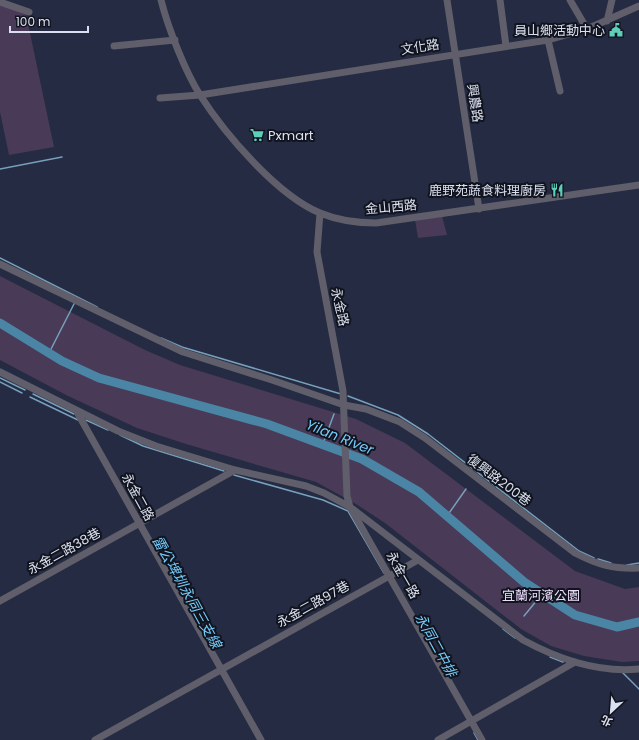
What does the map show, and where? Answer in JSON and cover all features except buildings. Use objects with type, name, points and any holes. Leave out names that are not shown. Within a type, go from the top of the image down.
[{"type":"street","name":"金山西路","points":[[161,0],[175,40],[200,95],[256,166],[300,202],[320,213],[363,223],[376,223],[639,185]]},
{"type":"street","name":"興農路","points":[[447,0],[479,209]]},
{"type":"street","points":[[500,0],[506,46]]},
{"type":"street","points":[[570,0],[587,29]]},
{"type":"street","points":[[607,21],[612,0]]},
{"type":"street","points":[[0,2],[29,12]]},
{"type":"street","name":"文化路","points":[[160,98],[200,95],[455,53],[548,40],[587,29],[639,6]]},
{"type":"street","points":[[114,46],[175,40]]},
{"type":"street","points":[[548,40],[560,91]]},
{"type":"street","name":"永金路","points":[[320,213],[317,252],[337,352],[344,405],[344,418]]},
{"type":"street","name":"復興路200巷","points":[[0,264],[182,352],[272,380],[344,405],[366,409],[400,422],[419,434],[574,553],[595,564],[619,569],[639,568]]},
{"type":"street","points":[[0,372],[77,412],[118,431],[156,446],[235,470],[306,486],[324,493],[350,507],[523,640],[549,653],[575,662],[611,669],[639,669]]},
{"type":"street","name":"永金二路","points":[[77,412],[260,740]]},
{"type":"street","name":"永金一路","points":[[344,418],[347,496],[350,507],[390,575],[482,740]]},
{"type":"street","name":"永金二路38巷","points":[[0,601],[235,470]]},
{"type":"street","name":"永金二路97巷","points":[[95,740],[418,560]]},
{"type":"street","points":[[438,740],[575,662]]},
{"type":"green space","points":[[0,4],[26,14],[54,147],[9,155],[0,112]]},
{"type":"green space","points":[[442,216],[447,235],[418,238],[415,220]]},
{"type":"green space","name":"宜蘭河濱公園","points":[[0,276],[145,350],[180,365],[356,419],[405,443],[575,571],[625,589],[639,587],[639,661],[622,662],[584,656],[551,646],[521,629],[385,523],[356,504],[316,482],[137,428],[68,396],[0,360]]},
{"type":"waterway","points":[[0,169],[62,157]]},
{"type":"waterway","points":[[0,258],[97,307]]},
{"type":"waterway","points":[[49,353],[75,302]]},
{"type":"waterway","name":"Yilan River","points":[[0,323],[62,361],[99,378],[267,424],[362,459],[419,492],[524,582],[575,615],[617,627],[639,622]]},
{"type":"waterway","points":[[161,338],[182,347],[341,394]]},
{"type":"waterway","name":"雷公埤圳永同三支線","points":[[0,378],[25,390]]},
{"type":"waterway","name":"雷公埤圳永同三支線","points":[[0,382],[22,393]]},
{"type":"waterway","name":"雷公埤圳永同三支線","points":[[33,394],[74,414]]},
{"type":"waterway","points":[[348,396],[398,415],[428,434],[579,551],[594,558]]},
{"type":"waterway","name":"雷公埤圳永同三支線","points":[[30,397],[78,420]]},
{"type":"waterway","points":[[324,441],[334,414]]},
{"type":"waterway","points":[[86,420],[108,430]]},
{"type":"waterway","points":[[120,435],[143,446],[224,471]]},
{"type":"waterway","points":[[234,475],[323,500],[348,511]]},
{"type":"waterway","points":[[447,516],[466,489]]},
{"type":"waterway","name":"永同二中排","points":[[348,511],[384,573]]},
{"type":"waterway","points":[[598,559],[611,563]]},
{"type":"waterway","points":[[627,565],[639,563]]},
{"type":"waterway","points":[[524,616],[542,594]]},
{"type":"waterway","points":[[503,629],[515,638]]},
{"type":"waterway","points":[[550,657],[563,662]]},
{"type":"waterway","points":[[623,673],[639,689]]},
{"type":"waterway","name":"永同二中排","points":[[474,733],[478,740]]},
{"type":"place","name":"員山鄉活動中心","points":[[616,30]]},
{"type":"place","name":"Pxmart","points":[[257,135]]},
{"type":"place","name":"鹿野苑蔬食料理廚房","points":[[557,190]]}]
